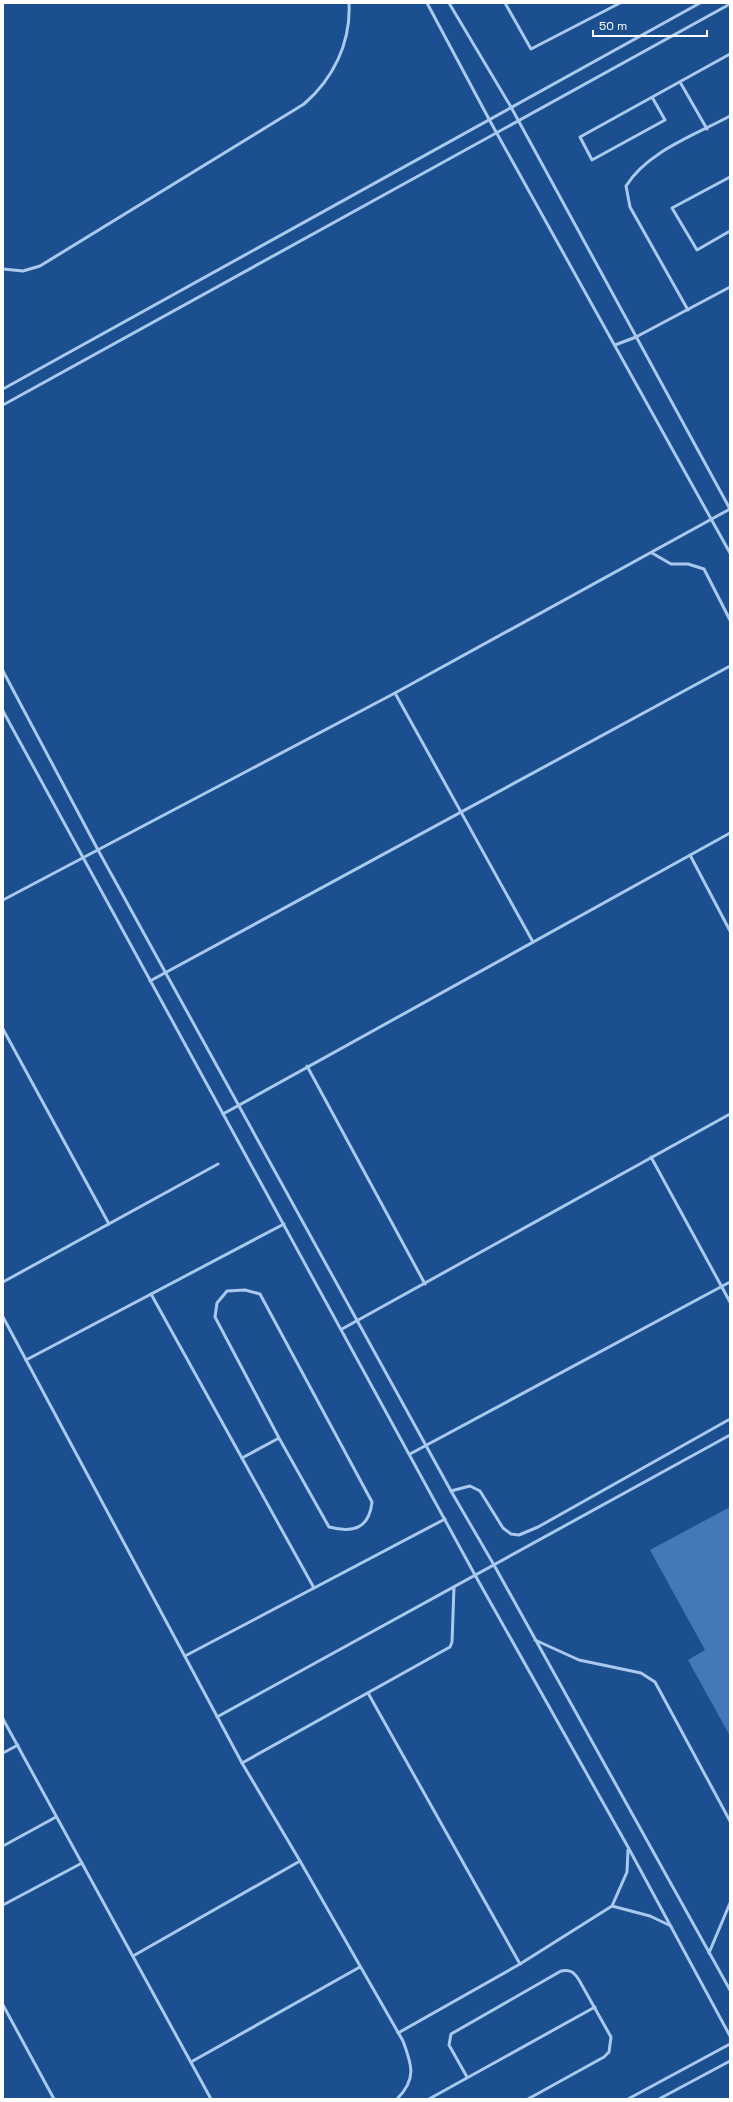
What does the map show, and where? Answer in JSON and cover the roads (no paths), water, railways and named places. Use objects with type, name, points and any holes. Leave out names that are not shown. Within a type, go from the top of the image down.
[{"type":"lane","points":[[3,269],[23,271],[40,266],[304,104],[319,91],[331,76],[340,55],[346,32],[349,3]]},
{"type":"lane","points":[[427,3],[490,121],[730,553]]},
{"type":"lane","points":[[3,900],[395,693],[652,553],[710,518],[730,509],[519,120],[449,3]]},
{"type":"lane","points":[[506,3],[531,49],[620,3]]},
{"type":"lane","points":[[3,389],[490,121],[511,107],[700,3]]},
{"type":"lane","points":[[3,405],[730,4]]},
{"type":"lane","points":[[652,97],[665,120],[592,160],[580,137],[652,97],[680,82],[730,54]]},
{"type":"lane","points":[[680,82],[707,129]]},
{"type":"lane","points":[[688,310],[630,207],[626,186],[635,172],[657,155],[730,116]]},
{"type":"lane","points":[[730,177],[672,208],[697,250],[730,231]]},
{"type":"lane","points":[[614,345],[636,337],[730,288]]},
{"type":"lane","points":[[652,553],[671,564],[688,564],[704,569],[730,620]]},
{"type":"lane","points":[[150,981],[460,811],[730,666]]},
{"type":"lane","points":[[3,671],[165,973],[426,1446],[494,1565],[730,1990]]},
{"type":"lane","points":[[395,693],[532,942]]},
{"type":"lane","points":[[3,711],[475,1575],[628,1847],[730,2036]]},
{"type":"lane","points":[[224,1114],[307,1066],[730,833]]},
{"type":"lane","points":[[690,855],[730,931]]},
{"type":"lane","points":[[3,1029],[109,1224]]},
{"type":"lane","points":[[307,1066],[425,1284]]},
{"type":"lane","points":[[342,1330],[730,1114]]},
{"type":"lane","points":[[652,1157],[730,1302]]},
{"type":"lane","points":[[3,1282],[218,1164]]},
{"type":"lane","points":[[26,1360],[284,1224]]},
{"type":"lane","points":[[410,1454],[730,1282]]},
{"type":"lane","points":[[245,1290],[260,1294],[372,1502],[370,1516],[358,1528],[344,1531],[329,1527],[279,1438],[215,1317],[217,1303],[227,1291],[245,1290]]},
{"type":"lane","points":[[151,1294],[314,1588]]},
{"type":"lane","points":[[3,1317],[242,1763],[398,2033],[412,2066],[407,2089],[397,2099]]},
{"type":"lane","points":[[451,1491],[470,1486],[480,1491],[503,1528],[511,1534],[519,1535],[538,1527],[730,1419]]},
{"type":"lane","points":[[217,1717],[730,1435]]},
{"type":"lane","points":[[242,1458],[279,1438]]},
{"type":"lane","points":[[185,1656],[445,1519]]},
{"type":"lane","points":[[242,1763],[450,1647],[452,1642],[454,1587]]},
{"type":"lane","points":[[535,1640],[579,1660],[641,1673],[655,1682],[730,1821]]},
{"type":"lane","points":[[368,1693],[520,1964]]},
{"type":"lane","points":[[3,1719],[211,2099]]},
{"type":"lane","points":[[3,1753],[18,1745]]},
{"type":"lane","points":[[3,1846],[56,1817]]},
{"type":"lane","points":[[398,2033],[520,1964],[612,1906],[627,1872],[628,1847]]},
{"type":"lane","points":[[132,1956],[300,1861]]},
{"type":"lane","points":[[3,1905],[82,1863]]},
{"type":"lane","points":[[709,1953],[730,1903]]},
{"type":"lane","points":[[612,1906],[650,1916],[671,1927]]},
{"type":"lane","points":[[191,2062],[360,1967]]},
{"type":"lane","points":[[467,2077],[449,2045],[451,2034],[560,1971],[568,1970],[575,1973],[611,2037],[609,2052],[604,2057],[528,2099]]},
{"type":"lane","points":[[3,2005],[54,2099]]},
{"type":"lane","points":[[429,2099],[594,2007]]},
{"type":"lane","points":[[628,2099],[730,2044]]},
{"type":"lane","points":[[658,2099],[730,2061]]}]
